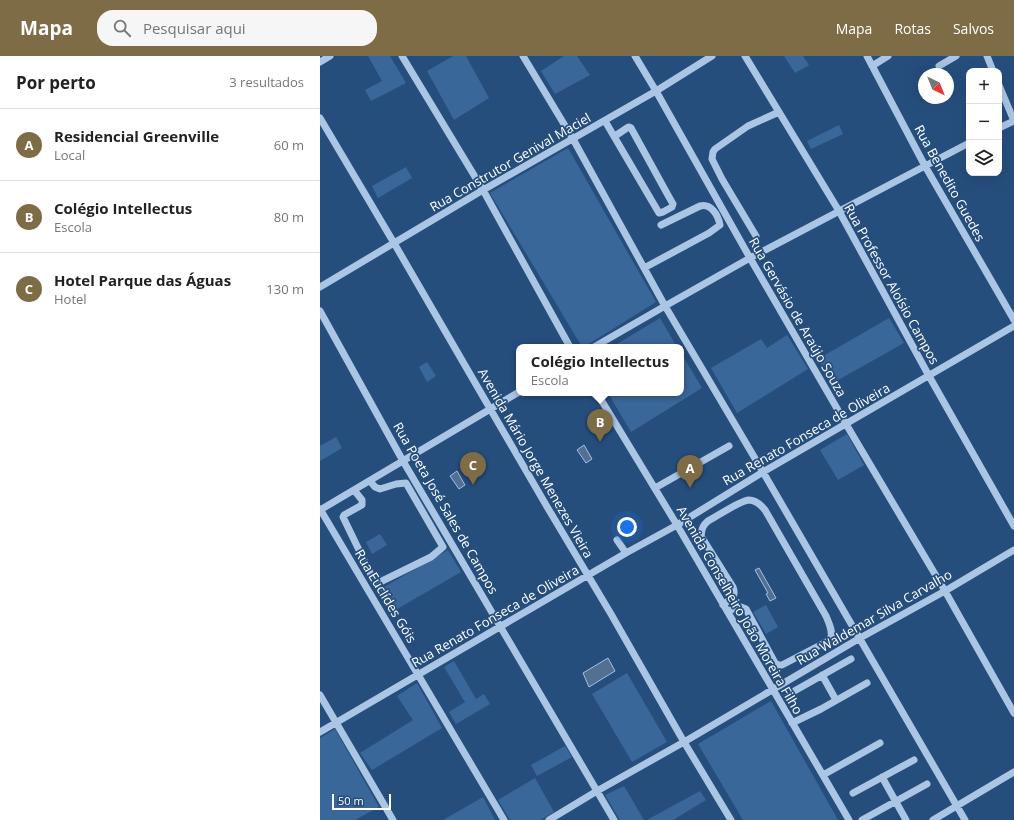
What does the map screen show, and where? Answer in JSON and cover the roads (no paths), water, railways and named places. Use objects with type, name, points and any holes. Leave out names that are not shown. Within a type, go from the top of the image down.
[{"type":"street","points":[[320,62],[330,56]]},
{"type":"street","points":[[402,56],[483,190],[568,344]]},
{"type":"street","points":[[523,56],[573,139],[665,306],[965,820]]},
{"type":"street","name":"Rua Gervásio de Araújo Souza","points":[[635,56],[846,424],[945,590],[1014,713]]},
{"type":"street","name":"Rua Construtor Genival Maciel","points":[[320,287],[483,190],[656,91],[712,56]]},
{"type":"street","name":"Rua Professor Aloísio Campos","points":[[745,56],[839,211],[929,376],[1014,526]]},
{"type":"street","name":"Rua Benedito Guedes","points":[[867,56],[925,166],[1014,320]]},
{"type":"street","points":[[872,66],[888,56]]},
{"type":"street","points":[[939,66],[956,56]]},
{"type":"street","points":[[987,56],[992,68]]},
{"type":"street","points":[[1002,92],[1014,121],[1002,127]]},
{"type":"street","points":[[756,236],[722,179],[712,159],[713,152],[715,148],[748,126],[779,112]]},
{"type":"street","name":"Avenida Mário Jorge Menezes Vieira","points":[[320,118],[588,576],[612,614],[684,742],[731,820]]},
{"type":"street","points":[[605,120],[659,212],[663,212],[672,206],[673,204],[631,128],[629,127],[615,136]]},
{"type":"street","points":[[599,344],[750,258],[966,145]]},
{"type":"street","points":[[644,268],[709,233],[720,225],[720,222],[713,210],[704,205],[661,225]]},
{"type":"street","name":"Rua Poeta José Sales de Campos","points":[[320,311],[403,461],[614,820]]},
{"type":"street","name":"Rua Renato Fonseca de Oliveira","points":[[320,732],[626,553],[677,525],[763,472],[1014,326]]},
{"type":"street","points":[[320,510],[516,394]]},
{"type":"street","name":"Avenida Conselheiro João Moreira Filho","points":[[599,396],[677,525],[849,820]]},
{"type":"street","points":[[655,488],[729,446]]},
{"type":"street","points":[[354,490],[362,500],[362,504],[343,517],[375,583],[380,582],[430,557],[443,547],[406,483],[396,484],[380,489],[375,487],[370,481]]},
{"type":"street","points":[[750,500],[756,502],[765,510],[826,616],[832,638],[782,665],[778,665],[746,609],[741,606],[725,608],[735,592],[701,536],[702,528],[708,521],[743,502],[750,500]]},
{"type":"street","name":"Rua Euclídes Góis","points":[[320,510],[504,820]]},
{"type":"street","points":[[617,540],[626,553]]},
{"type":"street","name":"Rua Waldemar Silva Carvalho","points":[[549,820],[860,638],[1014,550]]},
{"type":"street","points":[[789,694],[851,659]]},
{"type":"street","points":[[822,675],[836,700]]},
{"type":"street","points":[[792,723],[821,709],[867,683]]},
{"type":"street","points":[[320,695],[393,820]]},
{"type":"street","points":[[823,775],[880,743]]},
{"type":"street","points":[[853,793],[914,760]]},
{"type":"street","points":[[933,820],[1014,772]]},
{"type":"street","points":[[882,777],[906,820]]},
{"type":"street","points":[[862,820],[927,784]]},
{"type":"place","name":"Colégio Intellectus","points":[[600,442]]},
{"type":"place","name":"Hotel Parque das Águas","points":[[473,485]]},
{"type":"place","name":"Residencial Greenville","points":[[690,488]]}]
